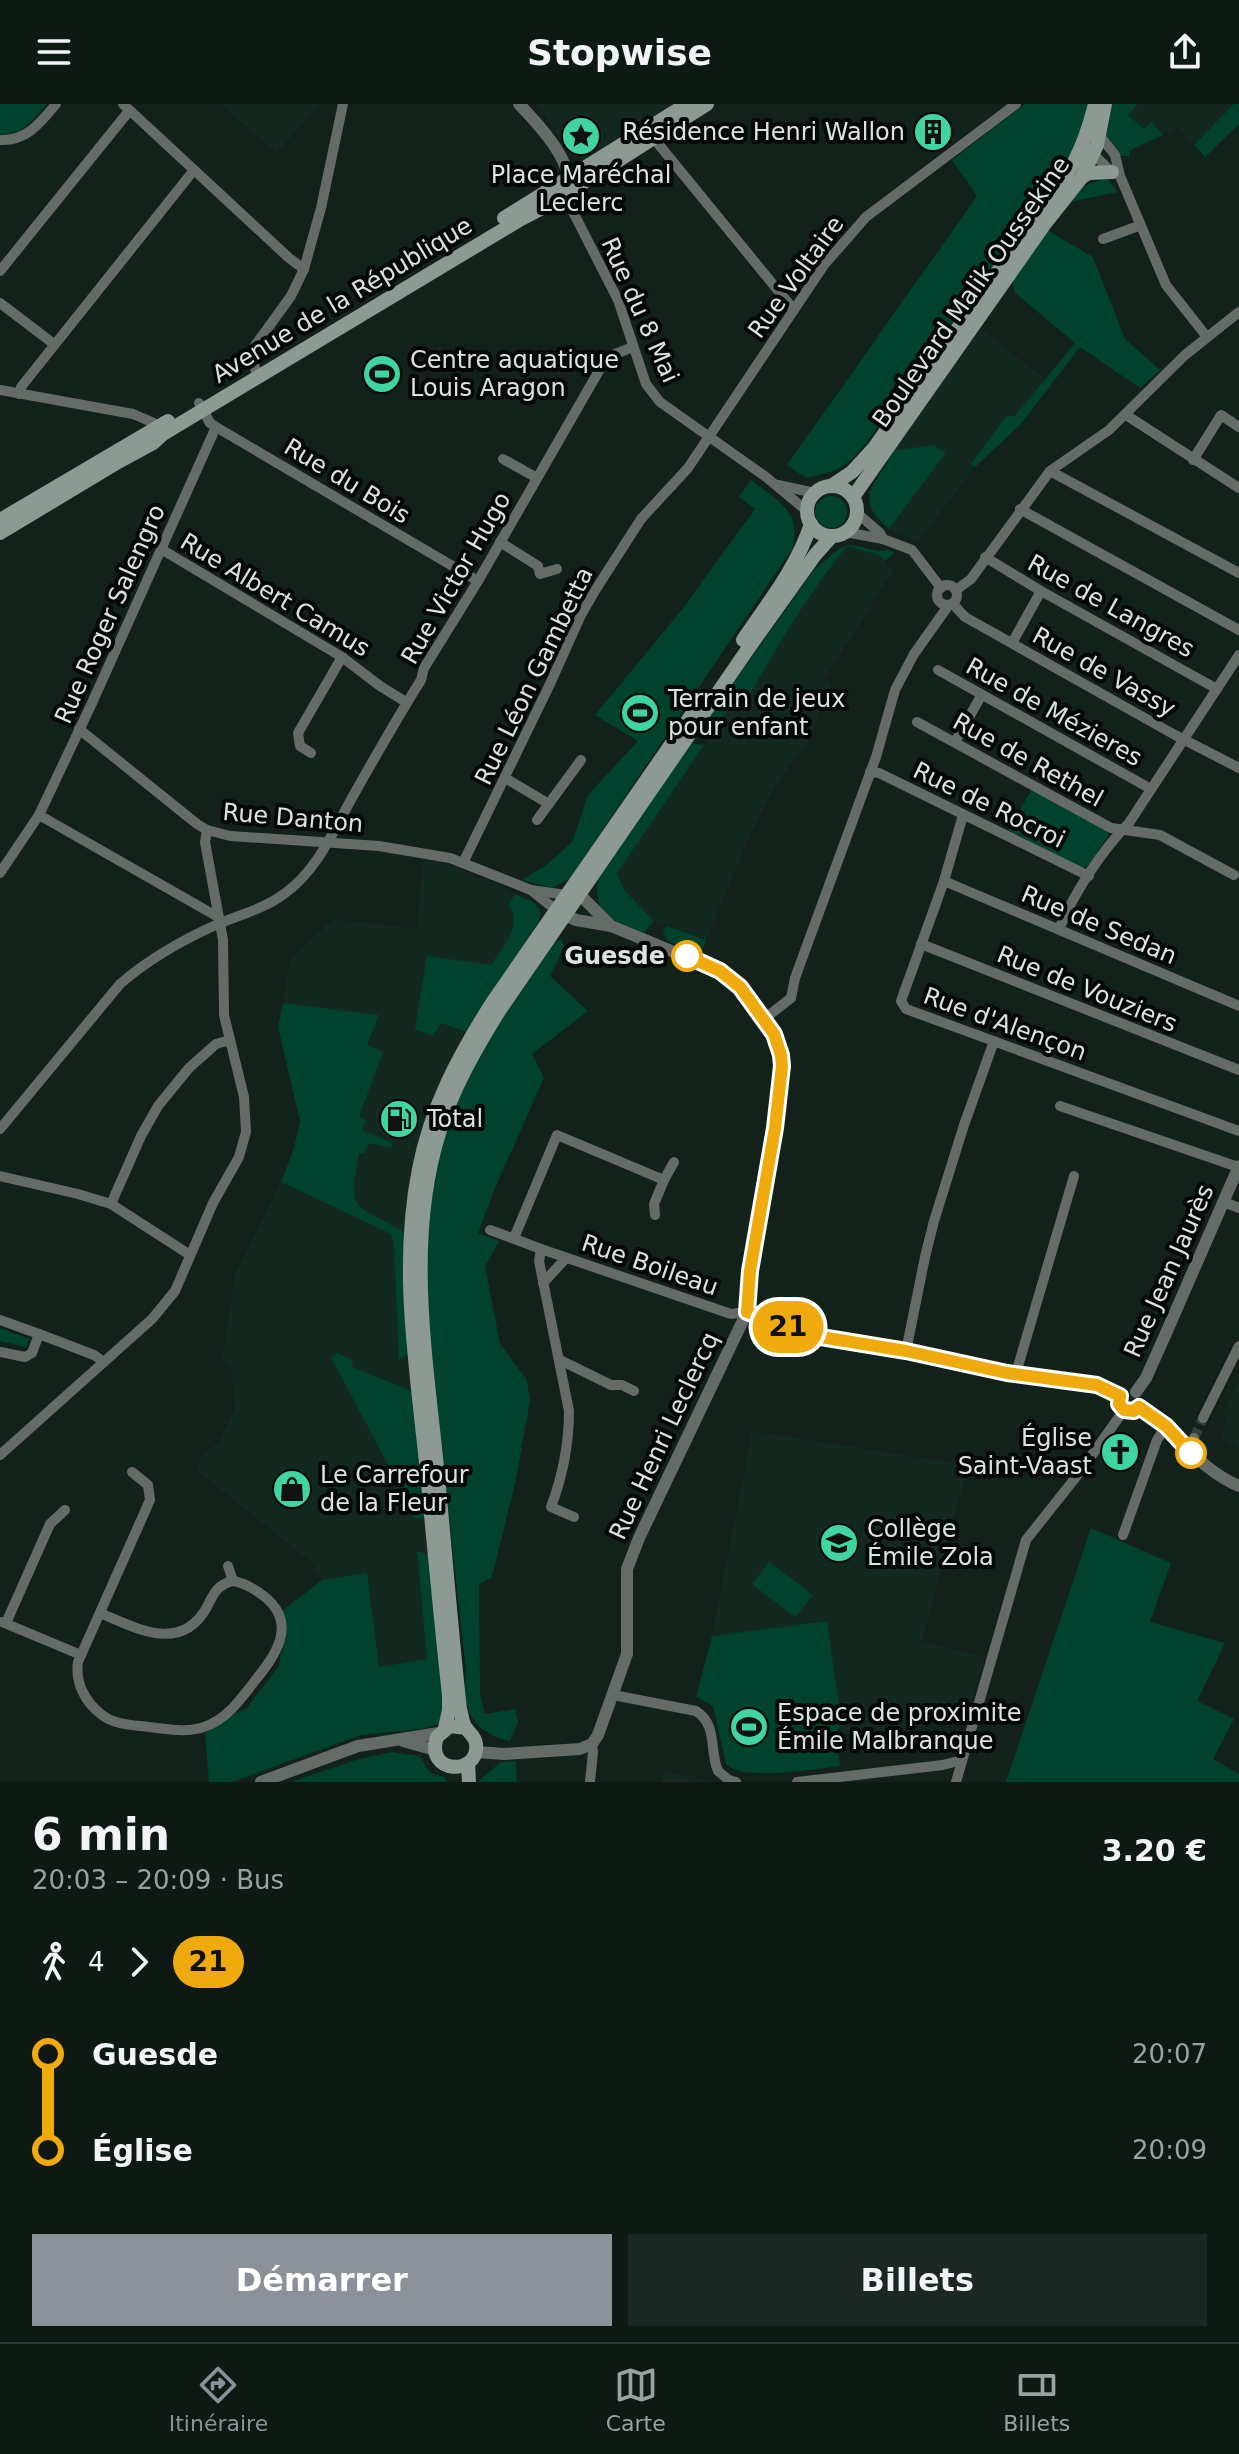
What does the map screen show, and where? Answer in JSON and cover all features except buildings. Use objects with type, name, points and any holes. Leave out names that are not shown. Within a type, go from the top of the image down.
[{"type":"main road","name":"Avenue de la République","points":[[650,134],[687,104]]},
{"type":"main road","name":"Avenue de la République","points":[[0,520],[160,431],[650,134],[707,104]]},
{"type":"main road","name":"Boulevard Malik Oussekine","points":[[853,497],[1044,225],[1082,177],[1095,104]]},
{"type":"main road","name":"Boulevard Malik Oussekine","points":[[831,486],[852,472],[874,448],[1040,211],[1100,136],[1105,104]]},
{"type":"main road","points":[[1082,177],[1089,173],[1116,174]]},
{"type":"main road","name":"Avenue de la République","points":[[0,533],[153,443],[160,431]]},
{"type":"main road","points":[[469,1782],[475,1739],[466,1728],[459,1699],[422,1308],[421,1234],[428,1174],[448,1106],[488,1029],[572,894],[793,565],[804,546],[809,501],[815,493],[831,486],[843,489],[853,497],[857,513],[854,524],[839,534],[805,569],[572,894]]},
{"type":"main road","points":[[809,518],[820,533],[839,534]]},
{"type":"main road","points":[[472,1758],[456,1768],[450,1767],[440,1761],[435,1750],[435,1741],[449,1710],[449,1695],[411,1310],[410,1235],[416,1184],[429,1128],[448,1079],[492,1003],[560,913]]},
{"type":"main road","points":[[442,1731],[456,1725],[466,1728]]},
{"type":"main road","points":[[450,1767],[456,1782]]},
{"type":"street","points":[[0,140],[12,140],[28,133],[56,104]]},
{"type":"street","points":[[256,373],[252,355],[254,347],[291,296],[304,269],[321,208],[343,104]]},
{"type":"street","points":[[519,104],[540,126],[568,170],[568,185]]},
{"type":"street","name":"Rue Voltaire","points":[[709,437],[824,265],[855,227],[906,185],[1016,104]]},
{"type":"street","points":[[0,271],[126,107],[304,269]]},
{"type":"street","points":[[650,134],[794,310]]},
{"type":"street","points":[[1100,136],[1115,155],[1116,174],[1166,285],[1207,337]]},
{"type":"street","points":[[1088,150],[1116,174]]},
{"type":"street","points":[[19,394],[54,344],[194,170]]},
{"type":"street","name":"Rue du 8 Mai","points":[[568,185],[569,204],[618,300],[646,384],[652,393],[660,402],[776,484],[809,518]]},
{"type":"street","points":[[1103,239],[1141,225]]},
{"type":"street","points":[[0,303],[54,344]]},
{"type":"street","points":[[956,590],[971,579],[1050,471],[1126,415],[1166,372],[1239,312]]},
{"type":"street","name":"Rue Victor Hugo","points":[[0,1129],[120,984],[138,968],[219,920],[260,909],[296,885],[327,844],[421,680],[424,668],[478,581],[604,362],[610,356],[633,347]]},
{"type":"street","points":[[0,390],[133,414],[147,418],[160,431]]},
{"type":"street","name":"Rue du Bois","points":[[200,407],[216,427],[478,581]]},
{"type":"street","points":[[1126,415],[1239,488]]},
{"type":"street","points":[[1193,460],[1221,415],[1239,427]]},
{"type":"street","name":"Rue Roger Salengro","points":[[0,873],[39,816],[216,427]]},
{"type":"street","name":"Rue Léon Gambetta","points":[[463,863],[596,589],[641,519],[688,468],[709,437]]},
{"type":"street","points":[[503,459],[537,478]]},
{"type":"street","points":[[1050,471],[1239,573]]},
{"type":"street","name":"Rue du 8 Mai","points":[[776,484],[815,493]]},
{"type":"street","points":[[1020,509],[1239,630]]},
{"type":"street","points":[[857,513],[883,539]]},
{"type":"street","points":[[839,534],[883,539],[912,550],[941,588]]},
{"type":"street","points":[[500,542],[538,566],[540,574],[557,569]]},
{"type":"street","name":"Rue Albert Camus","points":[[161,549],[342,657],[406,702]]},
{"type":"street","name":"Rue de Langres","points":[[985,557],[1217,689]]},
{"type":"street","points":[[764,1019],[787,1002],[792,994],[902,672],[947,603],[957,600],[956,590],[949,585],[937,593],[947,603]]},
{"type":"street","points":[[1012,643],[1041,591]]},
{"type":"street","name":"Rue de Vassy","points":[[947,603],[965,617],[1239,768]]},
{"type":"street","points":[[1059,929],[1089,876],[1129,823],[1239,655]]},
{"type":"street","points":[[311,753],[300,746],[298,733],[342,657]]},
{"type":"street","name":"Rue de Mézieres","points":[[938,670],[1151,789]]},
{"type":"street","points":[[955,742],[981,696]]},
{"type":"street","name":"Rue de Rethel","points":[[917,722],[1111,828],[1160,835],[1234,875]]},
{"type":"street","name":"Rue Danton","points":[[79,729],[207,830],[230,836],[402,849],[450,858],[531,890],[572,894]]},
{"type":"street","points":[[537,820],[581,760]]},
{"type":"street","name":"Rue de Rocroi","points":[[870,772],[879,773],[1089,876]]},
{"type":"street","points":[[505,778],[549,804]]},
{"type":"street","name":"Rue d'Alençon","points":[[963,815],[944,881],[901,1001],[903,1006],[1239,1131]]},
{"type":"street","points":[[39,816],[219,920]]},
{"type":"street","points":[[0,1455],[166,1304],[243,1147],[247,1117],[224,1015],[219,920],[205,842],[207,830]]},
{"type":"street","name":"Rue de Sedan","points":[[944,881],[1239,1006]]},
{"type":"street","name":"Rue Danton","points":[[531,890],[560,913]]},
{"type":"street","points":[[572,894],[611,926]]},
{"type":"street","points":[[560,913],[611,926],[720,971],[740,987],[779,1045],[782,1066],[775,1128],[750,1271],[747,1312],[798,1331],[1016,1373],[1097,1385],[1120,1396]]},
{"type":"street","name":"Rue de Vouziers","points":[[921,944],[1239,1070]]},
{"type":"street","points":[[111,1204],[158,1106],[189,1068],[216,1044],[230,1040]]},
{"type":"street","points":[[906,1351],[934,1221],[994,1041]]},
{"type":"street","points":[[1060,1106],[1239,1166]]},
{"type":"street","points":[[514,1238],[557,1135],[664,1180]]},
{"type":"street","points":[[655,1215],[654,1204],[674,1162]]},
{"type":"street","name":"Rue Jean Jaurès","points":[[1136,1392],[1146,1378],[1239,1166]]},
{"type":"street","points":[[0,1176],[111,1204],[190,1255]]},
{"type":"street","points":[[1016,1373],[1074,1176]]},
{"type":"street","points":[[1224,1202],[1239,1208]]},
{"type":"street","name":"Rue Boileau","points":[[490,1230],[731,1314],[747,1312]]},
{"type":"street","points":[[541,1249],[539,1261],[569,1411],[564,1469],[551,1507],[574,1517]]},
{"type":"street","points":[[543,1283],[566,1258]]},
{"type":"street","name":"Rue Henri Leclercq","points":[[592,1744],[598,1735],[629,1646],[627,1569],[747,1312]]},
{"type":"street","points":[[0,1320],[94,1355],[104,1362]]},
{"type":"street","points":[[0,1352],[25,1357],[32,1353],[39,1334]]},
{"type":"street","points":[[1203,1418],[1239,1346]]},
{"type":"street","points":[[560,1360],[611,1385],[622,1385],[634,1391]]},
{"type":"street","points":[[1129,1390],[1136,1392],[1141,1401],[1139,1407],[1134,1411],[1124,1410],[1119,1404],[1120,1396],[1129,1390]]},
{"type":"street","points":[[1139,1407],[1190,1442],[1212,1471],[1239,1486]]},
{"type":"street","points":[[956,1782],[1026,1540],[1124,1410]]},
{"type":"street","points":[[1123,1535],[1157,1440],[1166,1426]]},
{"type":"street","points":[[100,1613],[142,1632],[173,1633],[198,1619],[221,1585],[233,1581],[248,1586],[270,1601],[278,1614],[282,1632],[280,1642],[273,1658],[230,1711],[204,1727],[182,1731],[121,1723],[106,1718],[92,1706],[82,1691],[77,1671],[81,1655],[150,1500],[148,1485],[132,1472]]},
{"type":"street","points":[[65,1510],[50,1524],[3,1622],[81,1655]]},
{"type":"street","points":[[228,1566],[233,1581]]},
{"type":"street","points":[[613,1695],[696,1711],[709,1724],[718,1771],[736,1782]]},
{"type":"street","points":[[261,1782],[358,1746],[442,1731]]},
{"type":"street","points":[[400,1740],[435,1750]]},
{"type":"street","points":[[472,1758],[580,1749],[592,1744],[590,1782]]},
{"type":"street","points":[[797,1782],[943,1765],[962,1760]]},
{"type":"shaded area","points":[[220,104],[319,104],[277,153]]},
{"type":"shaded area","name":"Place Maréchal Leclerc","points":[[538,104],[673,104],[584,159],[571,156]]},
{"type":"shaded area","points":[[1138,104],[1234,104],[1194,145],[1178,128],[1163,135],[1151,122],[1144,130],[1128,114]]},
{"type":"shaded area","points":[[981,329],[1052,385],[1020,425],[975,467],[918,542],[889,529],[946,453],[933,445],[895,448]]},
{"type":"shaded area","points":[[847,545],[881,556],[893,571],[824,680],[831,683],[807,744],[776,784],[751,833],[706,940],[654,921],[624,890],[616,873],[736,699],[744,703],[782,638]]},
{"type":"shaded area","points":[[424,860],[454,866],[535,903],[541,912],[538,923],[459,1044],[436,1098],[413,1392],[350,1366],[339,1353],[414,1518],[426,1518],[430,1556],[417,1552],[427,1659],[378,1667],[367,1573],[322,1580],[311,1562],[198,1471],[200,1457],[218,1443],[235,1408],[231,1367],[222,1361],[235,1275],[281,1182],[339,1210],[354,1131],[382,1053],[367,1046],[378,1015],[283,1003],[290,960],[333,919],[416,929]]},
{"type":"shaded area","points":[[1239,1380],[1239,1448],[1221,1439],[1227,1419],[1222,1416]]},
{"type":"shaded area","name":"Collège Émile Zola","points":[[752,1431],[968,1465],[922,1641],[985,1657],[967,1714],[956,1722],[839,1735],[827,1621],[712,1636]]},
{"type":"shaded area","points":[[664,1772],[711,1782],[661,1782]]},
{"type":"green space","points":[[0,104],[47,104],[21,129],[0,134]]},
{"type":"green space","points":[[1025,104],[1088,104],[1070,155],[897,404],[892,406],[863,446],[839,468],[806,478],[787,465],[977,196],[952,160]]},
{"type":"green space","points":[[1108,104],[1138,104],[1128,115],[1144,129],[1151,122],[1163,135],[1129,151],[1130,156],[1119,156],[1105,137]]},
{"type":"green space","points":[[1234,104],[1239,104],[1239,124],[1205,157],[1194,145]]},
{"type":"green space","points":[[1108,180],[1118,192],[1069,202],[1085,186]]},
{"type":"green space","points":[[1047,230],[1093,257],[1125,339],[1160,370],[1140,388],[1080,347],[1020,425],[975,467],[971,464],[1007,415],[1014,417],[1075,343],[1015,293],[1012,280]]},
{"type":"green space","points":[[933,445],[946,453],[889,529],[871,507],[871,489],[895,448]]},
{"type":"green space","points":[[751,480],[778,501],[791,516],[794,525],[792,549],[570,878],[552,888],[522,880],[549,863],[572,842],[588,795],[638,741],[595,715],[680,612],[755,509],[739,497]]},
{"type":"green space","points":[[831,496],[842,501],[847,512],[842,523],[831,528],[820,523],[815,512],[820,501]]},
{"type":"green space","points":[[847,545],[895,552],[885,561],[881,556],[847,546],[805,603],[744,704],[736,699],[712,734],[705,723],[814,570]]},
{"type":"green space","points":[[691,743],[704,745],[617,873],[624,890],[654,921],[644,933],[614,920],[601,908],[597,889],[599,876]]},
{"type":"green space","points":[[1032,789],[1108,832],[1088,866],[1081,868],[1008,830]]},
{"type":"green space","points":[[515,894],[535,903],[541,912],[538,923],[467,1032],[441,1023],[433,1036],[415,1029],[427,956],[491,965],[512,929],[514,921],[509,904]]},
{"type":"green space","points":[[666,926],[706,940],[701,953],[667,941],[663,933]]},
{"type":"green space","points":[[561,939],[564,947],[550,976],[588,1011],[532,1054],[544,1078],[478,1233],[499,1241],[485,1266],[500,1344],[527,1380],[530,1401],[516,1479],[492,1577],[479,1584],[480,1694],[485,1714],[515,1709],[518,1722],[510,1741],[486,1732],[478,1725],[466,1697],[466,1671],[424,1287],[425,1226],[445,1127],[475,1057],[554,943]]},
{"type":"green space","points":[[283,1003],[379,1015],[367,1045],[383,1052],[359,1117],[366,1120],[362,1130],[393,1143],[391,1148],[370,1143],[364,1153],[359,1153],[354,1189],[359,1206],[405,1233],[409,1352],[399,1360],[391,1234],[281,1182],[300,1122],[278,1027]]},
{"type":"green space","points":[[0,1328],[29,1339],[27,1347],[0,1341]]},
{"type":"green space","points":[[338,1353],[353,1361],[351,1366],[413,1392],[426,1518],[414,1519],[331,1357]]},
{"type":"green space","points":[[1091,1528],[1171,1563],[1150,1622],[1225,1643],[1197,1701],[1234,1719],[1213,1759],[1239,1774],[1239,1782],[1006,1782]]},
{"type":"green space","points":[[417,1551],[430,1556],[445,1710],[439,1724],[422,1729],[361,1735],[232,1782],[209,1782],[205,1733],[246,1709],[279,1666],[287,1634],[283,1610],[322,1580],[367,1573],[379,1667],[427,1659]]},
{"type":"green space","points":[[769,1562],[813,1595],[795,1617],[752,1584]]},
{"type":"green space","points":[[827,1621],[842,1727],[838,1727],[837,1736],[840,1766],[763,1773],[735,1769],[726,1764],[713,1706],[696,1697],[712,1636]]},
{"type":"green space","points":[[392,1752],[420,1756],[429,1772],[444,1777],[447,1782],[290,1782],[359,1759]]},
{"type":"green space","points":[[516,1761],[517,1782],[477,1782],[501,1762]]},
{"type":"tunnel","points":[[1194,1438],[1203,1418]]},
{"type":"bus line","name":"21","points":[[687,956],[720,971],[740,987],[774,1034],[781,1055],[775,1128],[750,1271],[747,1312],[821,1337],[906,1351],[1007,1373],[1097,1385],[1120,1396],[1120,1407],[1127,1412],[1139,1407],[1154,1417],[1191,1453]]},
{"type":"place","name":"Résidence Henri Wallon","points":[[933,132]]},
{"type":"place","name":"Place Maréchal Leclerc","points":[[581,136]]},
{"type":"place","name":"Centre aquatique Louis Aragon","points":[[382,374]]},
{"type":"place","name":"Terrain de jeux pour enfant","points":[[640,713]]},
{"type":"place","name":"Guesde","points":[[687,956]]},
{"type":"place","name":"Total","points":[[399,1119]]},
{"type":"place","name":"Église Saint-Vaast","points":[[1120,1452]]},
{"type":"place","name":"Le Carrefour de la Fleur","points":[[292,1489]]},
{"type":"place","name":"Collège Émile Zola","points":[[839,1543]]},
{"type":"place","name":"Espace de proximite Émile Malbranque","points":[[749,1727]]}]
